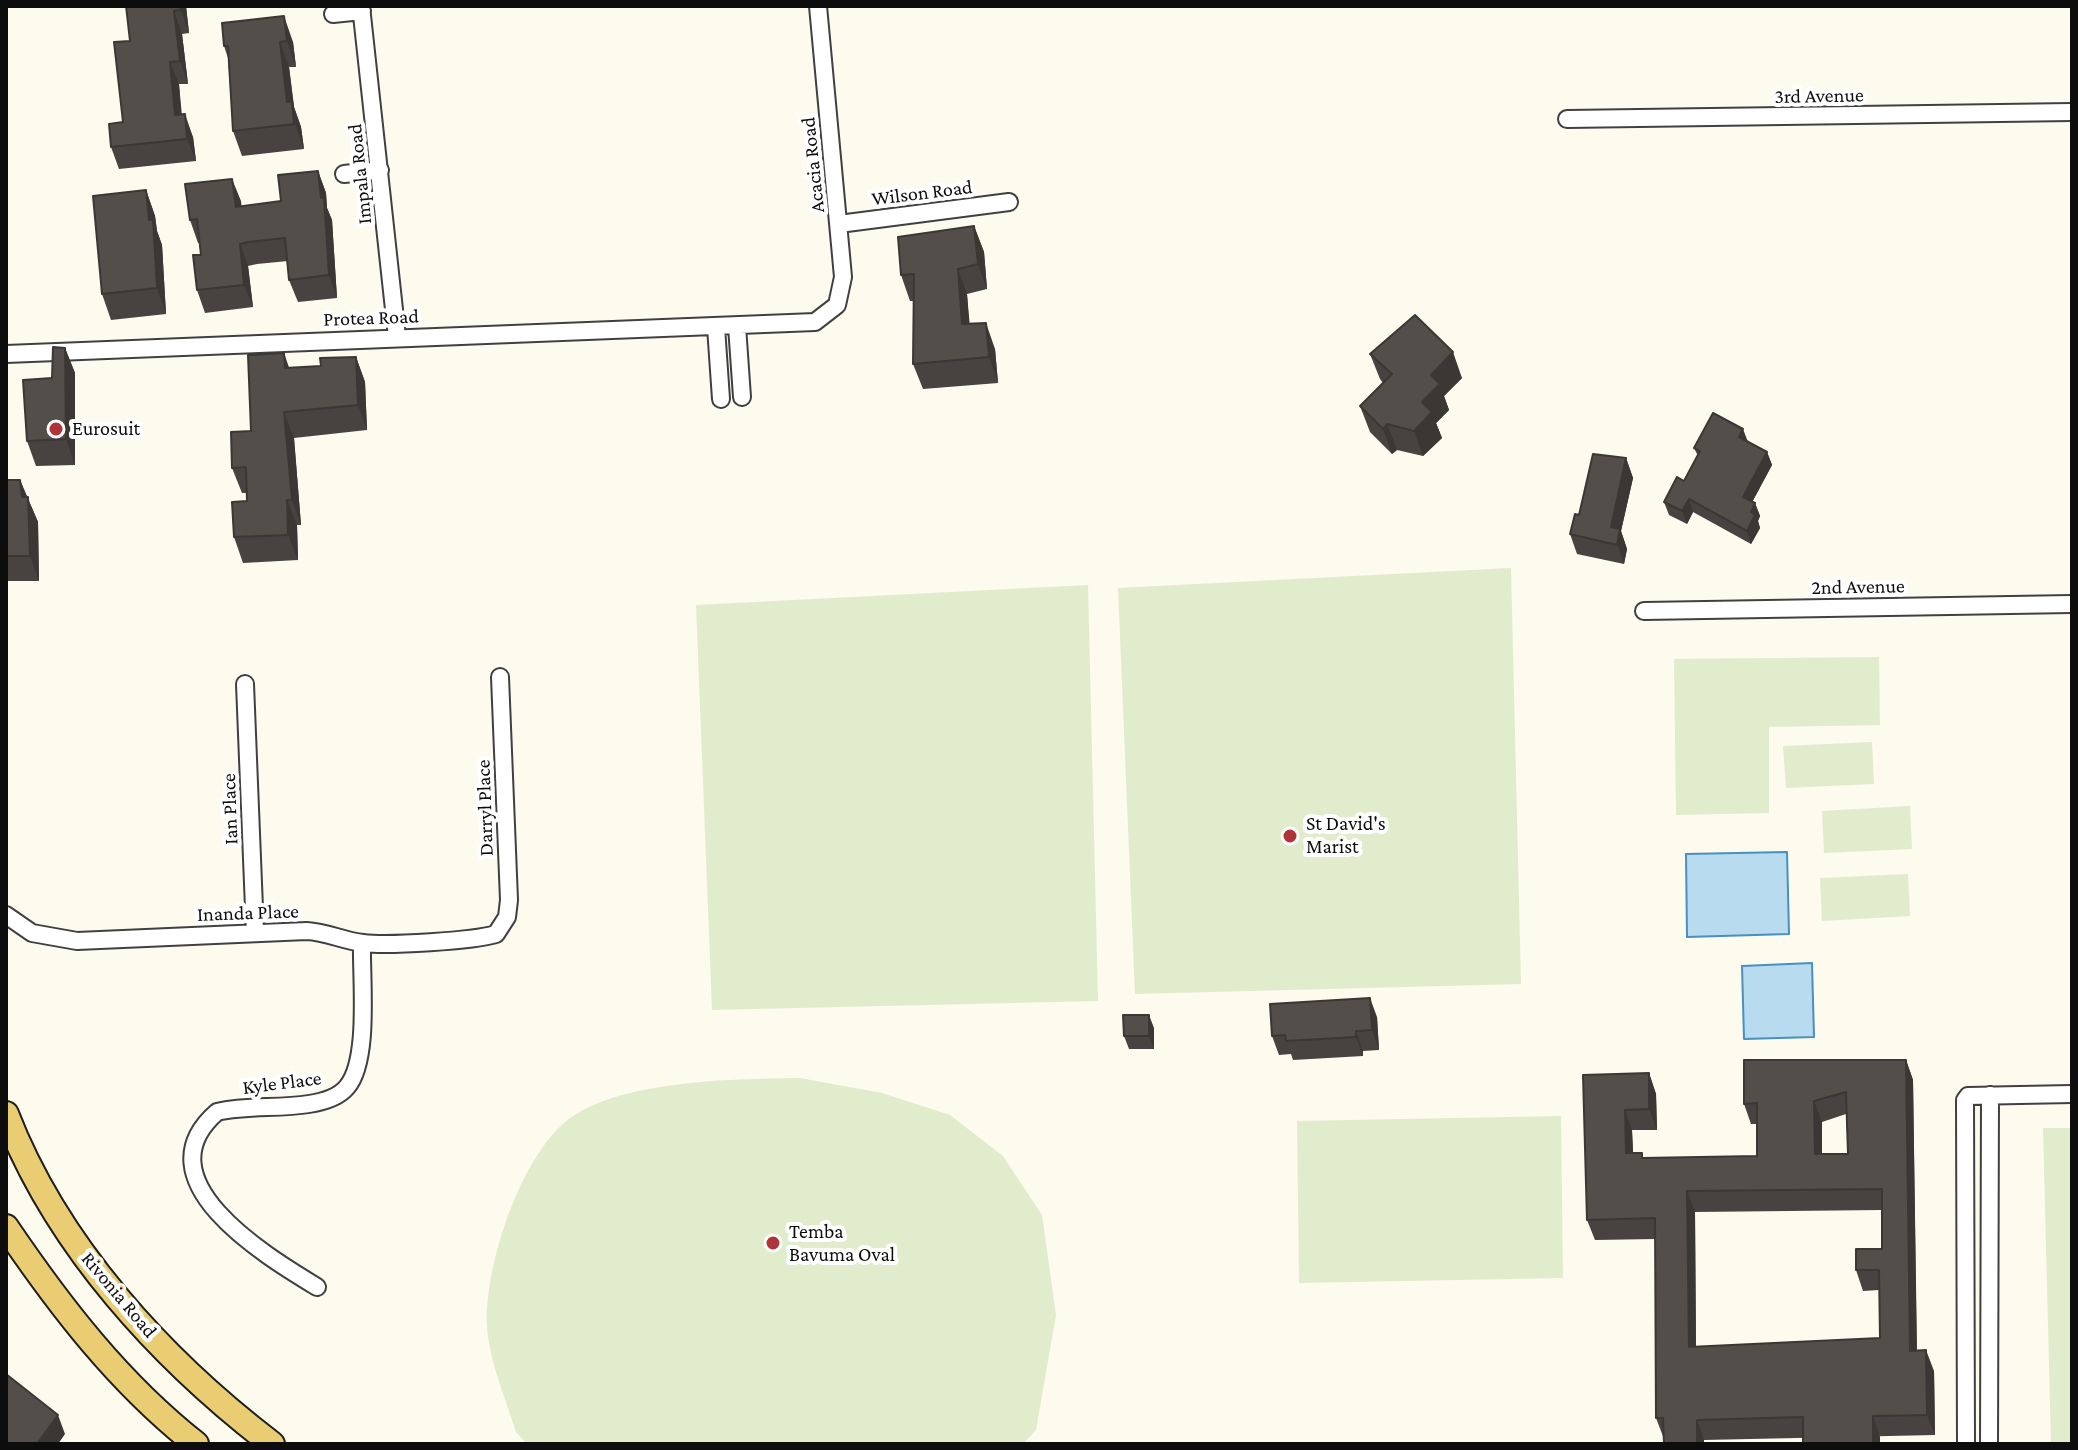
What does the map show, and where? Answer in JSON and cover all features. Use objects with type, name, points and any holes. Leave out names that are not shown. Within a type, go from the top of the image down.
[{"type":"main road","name":"Rivonia Road","points":[[6,1114],[65,1227],[113,1294],[202,1385],[272,1444]]},
{"type":"main road","points":[[6,1227],[55,1298],[109,1365],[196,1444]]},
{"type":"street","name":"Acacia Road","points":[[818,6],[839,224],[842,294],[826,316]]},
{"type":"street","points":[[333,14],[362,8]]},
{"type":"street","name":"Impala Road","points":[[362,8],[397,337]]},
{"type":"street","name":"3rd Avenue","points":[[1567,119],[2072,112]]},
{"type":"street","points":[[344,174],[380,170]]},
{"type":"street","name":"Wilson Road","points":[[839,224],[1009,202]]},
{"type":"street","name":"Protea Road","points":[[6,354],[397,337],[802,325],[826,316]]},
{"type":"street","points":[[737,326],[742,397]]},
{"type":"street","points":[[716,327],[721,399]]},
{"type":"street","name":"2nd Avenue","points":[[1644,611],[2072,604]]},
{"type":"street","name":"Darryl Place","points":[[496,934],[507,917],[509,900],[500,677]]},
{"type":"street","name":"Ian Place","points":[[245,684],[255,933]]},
{"type":"street","name":"Inanda Place","points":[[6,915],[32,933],[77,941],[328,932],[362,943],[496,934]]},
{"type":"street","name":"Kyle Place","points":[[317,1287],[226,1222],[195,1178],[192,1157],[197,1137],[217,1112],[310,1104],[332,1098],[346,1089],[355,1075],[360,1055],[362,943]]},
{"type":"street","points":[[1966,1444],[1963,1106],[1968,1096],[2072,1094]]},
{"type":"street","points":[[1989,1444],[1990,1095]]},
{"type":"street","points":[[1964,1251],[1990,1249]]},
{"type":"street","points":[[1966,1348],[1990,1348]]},
{"type":"green space","points":[[1511,568],[1521,984],[1135,994],[1118,588]]},
{"type":"green space","points":[[1088,585],[1098,1001],[712,1010],[696,605]]},
{"type":"green space","points":[[1879,657],[1880,725],[1769,727],[1769,813],[1676,815],[1674,659]]},
{"type":"green space","points":[[1872,742],[1874,784],[1786,788],[1783,746]]},
{"type":"green space","points":[[1910,806],[1912,849],[1824,853],[1822,811]]},
{"type":"green space","points":[[1908,874],[1910,916],[1822,921],[1820,878]]},
{"type":"green space","name":"Temba Bavuma Oval","points":[[800,1078],[882,1093],[950,1115],[1003,1156],[1042,1215],[1056,1315],[1036,1430],[1023,1444],[527,1444],[516,1432],[494,1366],[488,1339],[488,1301],[500,1240],[524,1178],[540,1151],[558,1129],[578,1113],[627,1094],[686,1084]]},
{"type":"green space","points":[[1561,1116],[1563,1278],[1299,1283],[1297,1121]]},
{"type":"green space","points":[[2043,1128],[2072,1128],[2072,1444],[2051,1444]]},
{"type":"water","points":[[1787,852],[1789,934],[1687,937],[1686,854]]},
{"type":"water","points":[[1812,963],[1814,1037],[1744,1039],[1742,966]]},
{"type":"building","points":[[126,6],[180,6],[181,10],[174,11],[180,61],[170,62],[175,115],[185,114],[187,139],[111,147],[109,124],[123,122],[114,42],[130,41]]},
{"type":"building","points":[[284,16],[287,41],[280,42],[287,102],[292,101],[294,124],[233,131],[228,46],[224,46],[222,23]]},
{"type":"building","points":[[318,171],[321,198],[324,197],[329,275],[289,280],[285,238],[248,242],[240,244],[244,285],[197,290],[193,255],[201,255],[197,219],[190,220],[185,184],[232,179],[236,207],[281,201],[278,175]]},
{"type":"building","points":[[146,190],[149,220],[153,220],[157,288],[102,294],[93,196]]},
{"type":"building","points":[[974,226],[978,264],[958,269],[962,324],[986,323],[989,357],[913,364],[914,274],[901,275],[898,237]]},
{"type":"building","points":[[1415,315],[1453,352],[1431,375],[1440,384],[1422,402],[1432,412],[1414,431],[1387,424],[1383,429],[1360,406],[1392,374],[1370,354]]},
{"type":"building","points":[[53,347],[65,348],[66,439],[27,441],[23,380],[52,378]]},
{"type":"building","points":[[284,353],[285,368],[321,366],[320,358],[356,357],[358,405],[284,412],[292,500],[287,500],[288,535],[234,537],[232,502],[247,501],[246,467],[232,468],[231,432],[251,431],[248,355]]},
{"type":"building","points":[[1713,413],[1743,429],[1739,437],[1767,452],[1743,497],[1755,503],[1751,512],[1755,515],[1747,531],[1689,499],[1682,511],[1664,502],[1677,477],[1684,481],[1700,451],[1694,448]]},
{"type":"building","points":[[1593,454],[1626,458],[1611,527],[1620,529],[1617,545],[1570,534],[1575,514],[1579,515]]},
{"type":"building","points":[[6,480],[20,480],[22,497],[28,497],[30,556],[6,556]]},
{"type":"building","points":[[1370,998],[1372,1030],[1356,1031],[1356,1037],[1286,1041],[1285,1035],[1272,1036],[1270,1004]]},
{"type":"building","points":[[1123,1015],[1149,1015],[1149,1036],[1124,1036]]},
{"type":"building","points":[[1744,1060],[1906,1060],[1910,1351],[1926,1350],[1927,1415],[1873,1416],[1873,1444],[1803,1444],[1803,1417],[1697,1420],[1697,1444],[1664,1444],[1663,1418],[1656,1418],[1655,1218],[1587,1220],[1583,1075],[1649,1073],[1649,1109],[1625,1110],[1626,1153],[1642,1153],[1642,1158],[1757,1156],[1757,1103],[1744,1104]],"holes":[[[1846,1092],[1848,1154],[1815,1154],[1814,1101]],[[1882,1189],[1882,1249],[1856,1249],[1856,1270],[1879,1270],[1880,1338],[1689,1347],[1687,1191]]]},
{"type":"building","points":[[6,1374],[58,1415],[37,1444],[6,1444]]},
{"type":"place","name":"Eurosuit","points":[[56,429]]},
{"type":"place","name":"St David's Marist","points":[[1290,836]]},
{"type":"place","name":"Temba Bavuma Oval","points":[[773,1243]]}]
